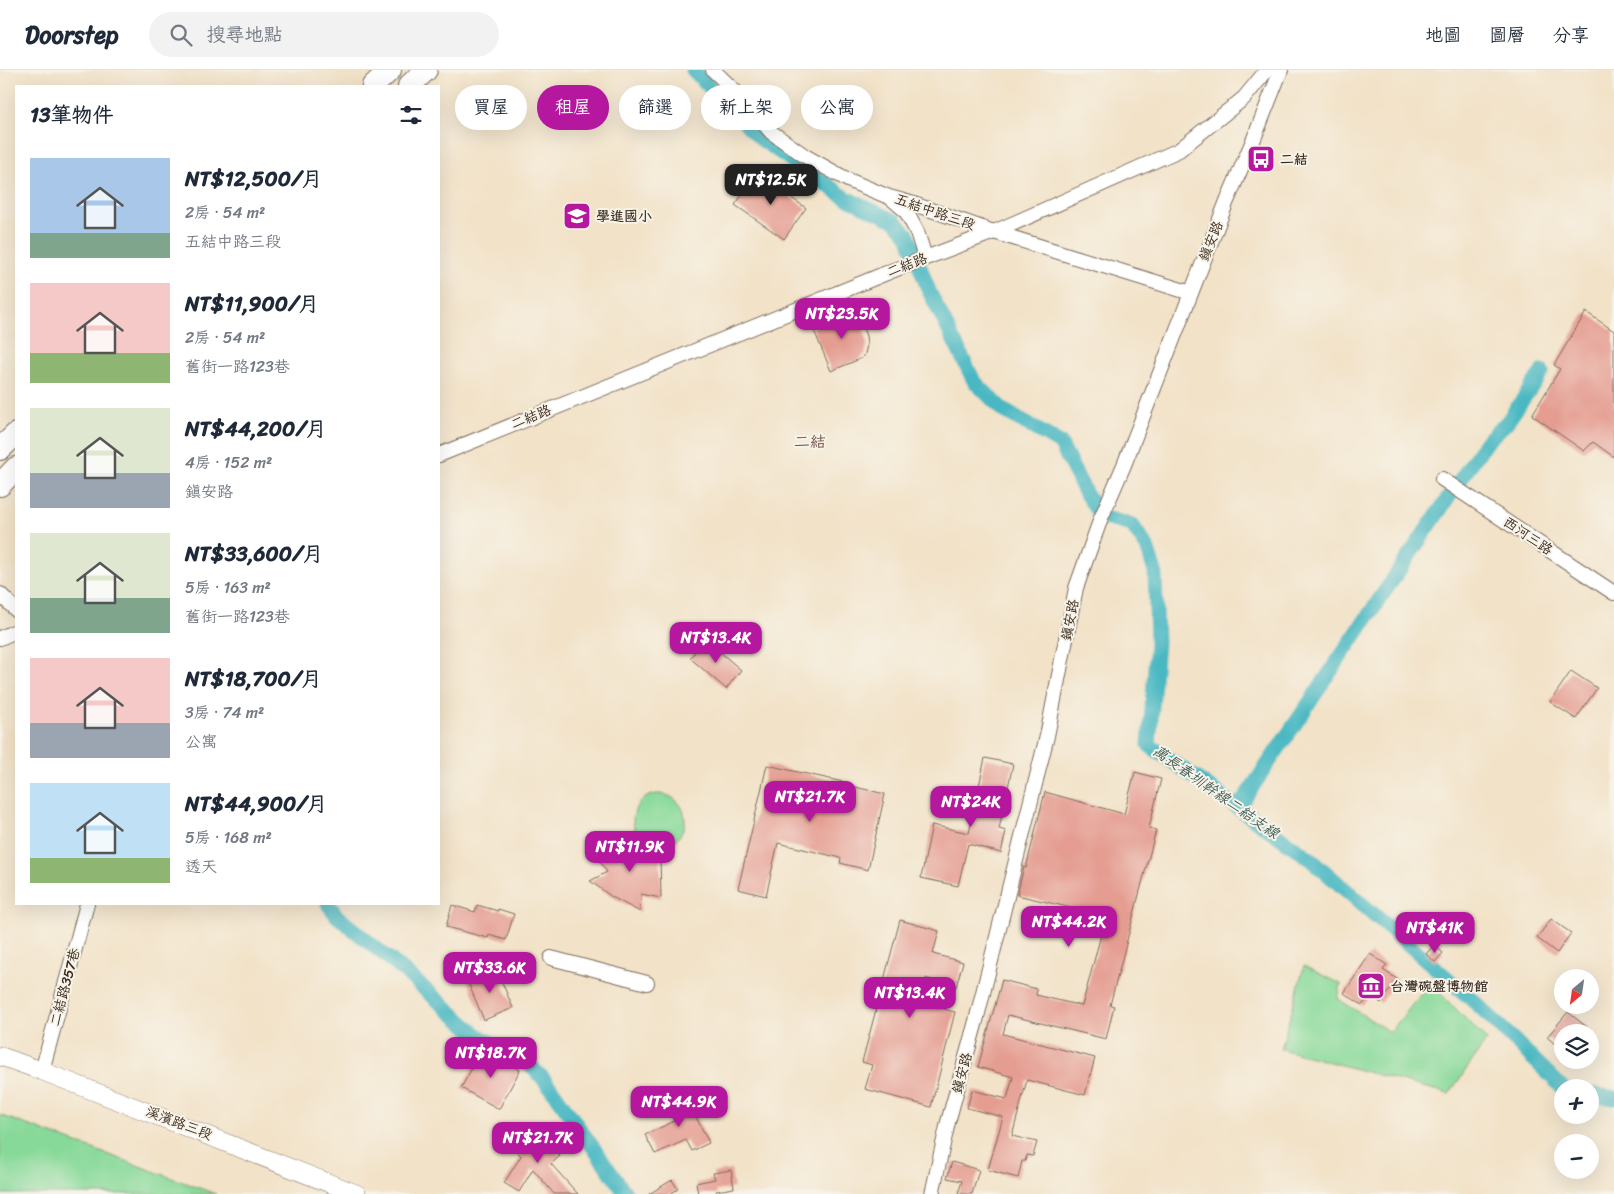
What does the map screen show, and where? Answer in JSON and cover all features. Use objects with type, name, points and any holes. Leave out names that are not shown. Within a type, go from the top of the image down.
[{"type":"main road","points":[[374,85],[390,70]]},
{"type":"main road","points":[[410,85],[426,70]]},
{"type":"main road","points":[[0,450],[15,435]]},
{"type":"main road","points":[[0,485],[15,469]]},
{"type":"street","name":"五結中路三段","points":[[713,70],[742,98],[771,132],[805,156],[848,180],[889,197],[994,232],[1191,293]]},
{"type":"street","name":"二結路","points":[[440,455],[918,260],[994,232],[1179,150],[1244,98],[1267,70]]},
{"type":"street","name":"鎮安路","points":[[932,1194],[948,1122],[976,1021],[1047,736],[1076,588],[1101,518],[1124,465],[1281,70]]},
{"type":"street","points":[[889,197],[906,211],[917,232],[918,260]]},
{"type":"street","name":"西河三路","points":[[1442,479],[1614,593]]},
{"type":"street","points":[[0,594],[15,609]]},
{"type":"street","points":[[0,638],[15,630]]},
{"type":"street","name":"二結路357巷","points":[[42,1070],[87,905]]},
{"type":"street","points":[[551,958],[647,983]]},
{"type":"street","name":"溪濱路三段","points":[[0,1056],[42,1070],[356,1194]]},
{"type":"green space","points":[[659,794],[673,798],[681,806],[685,820],[681,834],[673,842],[659,846],[645,842],[637,834],[633,820],[637,806],[645,798]]},
{"type":"green space","points":[[1304,966],[1341,984],[1338,999],[1390,1032],[1430,983],[1487,1040],[1449,1094],[1281,1049]]},
{"type":"green space","points":[[0,1115],[216,1194],[0,1194]]},
{"type":"building","points":[[757,174],[806,208],[784,239],[735,205]]},
{"type":"building","points":[[856,310],[866,336],[865,354],[860,359],[831,371],[813,328]]},
{"type":"building","points":[[1586,312],[1614,331],[1614,457],[1593,442],[1584,451],[1532,415],[1560,369],[1554,365]]},
{"type":"building","points":[[705,639],[741,670],[726,689],[690,658]]},
{"type":"building","points":[[1571,671],[1597,688],[1576,719],[1550,702]]},
{"type":"building","points":[[985,758],[1013,764],[999,829],[1006,831],[1001,853],[968,844],[958,886],[921,878],[932,825],[969,833]]},
{"type":"building","points":[[767,765],[852,784],[851,786],[885,794],[868,870],[840,863],[841,858],[778,843],[766,896],[738,889]]},
{"type":"building","points":[[1135,772],[1161,779],[1149,828],[1156,830],[1110,1005],[1114,1006],[1106,1039],[1008,1015],[1003,1034],[1095,1058],[1085,1095],[1027,1080],[1012,1136],[1037,1142],[1033,1156],[1027,1155],[1025,1161],[1022,1161],[1018,1178],[988,1170],[1003,1117],[967,1108],[972,1090],[1007,1099],[1013,1077],[978,1067],[1002,980],[1037,989],[1036,995],[1082,1006],[1106,916],[1017,895],[1024,867],[1026,868],[1045,792],[1124,814]]},
{"type":"building","points":[[631,834],[639,847],[645,852],[660,856],[661,898],[641,894],[640,912],[612,897],[590,881],[607,872],[597,857]]},
{"type":"building","points":[[452,905],[475,912],[477,905],[514,914],[506,940],[489,935],[488,938],[446,927]]},
{"type":"building","points":[[1551,919],[1571,933],[1557,953],[1537,938]]},
{"type":"building","points":[[900,920],[939,931],[933,954],[963,962],[956,987],[926,978],[919,1003],[955,1012],[931,1107],[865,1089],[872,1065],[862,1062]]},
{"type":"building","points":[[1434,945],[1443,953],[1435,962],[1426,954]]},
{"type":"building","name":"台灣碗盤博物館","points":[[1370,954],[1387,965],[1383,970],[1397,979],[1381,1003],[1371,995],[1362,1005],[1344,993]]},
{"type":"building","points":[[496,968],[513,1008],[484,1020],[467,980]]},
{"type":"building","points":[[1566,1014],[1570,1014],[1583,1024],[1558,1024]]},
{"type":"building","points":[[1554,1029],[1554,1043],[1547,1037]]},
{"type":"building","points":[[482,1050],[520,1070],[499,1109],[461,1088]]},
{"type":"building","points":[[684,1093],[709,1143],[692,1151],[686,1140],[655,1154],[645,1135],[676,1120],[667,1102]]},
{"type":"building","points":[[535,1127],[560,1156],[551,1164],[578,1194],[554,1194],[533,1169],[519,1192],[504,1183],[521,1156],[513,1146]]},
{"type":"building","points":[[952,1162],[979,1170],[972,1194],[958,1194],[962,1181],[947,1178]]},
{"type":"building","points":[[731,1170],[734,1188],[716,1191],[717,1194],[698,1194],[696,1183],[715,1179],[713,1173]]},
{"type":"building","points":[[672,1180],[678,1189],[670,1194],[649,1194]]},
{"type":"waterway","name":"萬長春圳幹線二結支線","points":[[693,70],[761,139],[846,198],[895,221],[908,235],[929,291],[974,381],[1003,410],[1060,443],[1086,494],[1101,517],[1132,525],[1147,547],[1155,572],[1157,643],[1149,745],[1308,857],[1478,1005],[1554,1079]]},
{"type":"waterway","points":[[1238,808],[1486,442],[1507,422],[1542,372]]},
{"type":"waterway","points":[[329,905],[337,916],[476,1034],[528,1064],[541,1076],[626,1194]]},
{"type":"waterway","name":"萬長春圳幹線二結支線","points":[[1599,1096],[1614,1098]]},
{"type":"place","name":"二結","points":[[1261,159]]},
{"type":"place","name":"學進國小","points":[[577,216]]},
{"type":"place","name":"台灣碗盤博物館","points":[[1371,986]]},
{"type":"district","name":"二結","points":[[810,441]]}]
